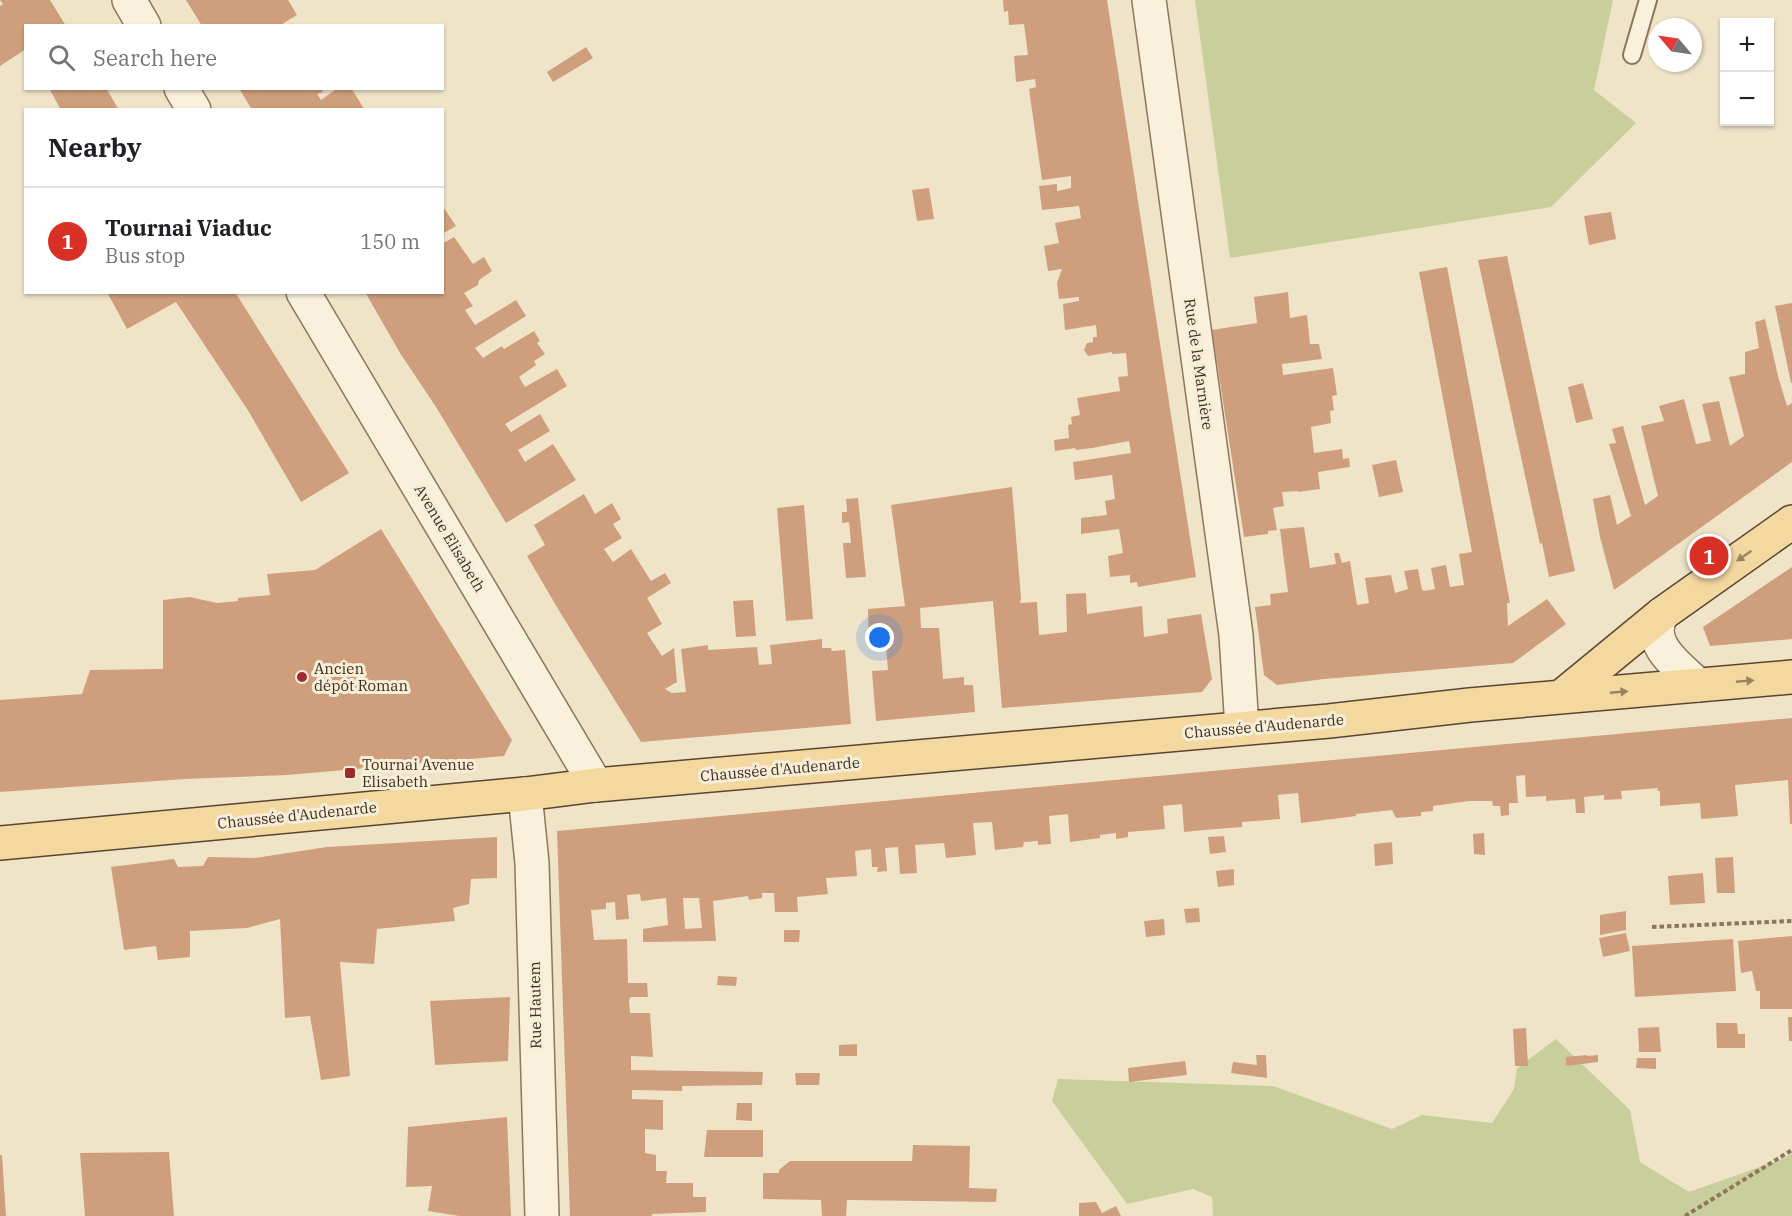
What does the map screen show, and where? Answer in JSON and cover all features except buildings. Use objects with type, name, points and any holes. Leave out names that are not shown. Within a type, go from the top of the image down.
[{"type":"main road","points":[[1561,697],[1662,614],[1792,522]]},
{"type":"main road","name":"Chaussée d'Audenarde","points":[[0,843],[525,794],[596,785],[1792,677]]},
{"type":"street","points":[[129,0],[143,24]]},
{"type":"street","name":"Rue de la Marnière","points":[[1149,0],[1236,635],[1242,728]]},
{"type":"street","points":[[183,90],[193,108]]},
{"type":"street","name":"Avenue Elisabeth","points":[[304,294],[596,785]]},
{"type":"street","points":[[1662,614],[1657,623],[1658,640],[1666,655],[1698,685]]},
{"type":"street","name":"Rue Hautem","points":[[525,794],[532,863],[542,1216]]},
{"type":"lane","points":[[1632,55],[1648,0]]},
{"type":"path","points":[[1652,927],[1792,921]]},
{"type":"path","points":[[1686,1216],[1792,1150]]},
{"type":"green space","points":[[1195,0],[1613,0],[1594,90],[1636,123],[1551,207],[1230,258]]},
{"type":"green space","points":[[1556,1039],[1630,1110],[1640,1162],[1689,1192],[1785,1158],[1792,1153],[1792,1216],[1213,1216],[1212,1197],[1193,1189],[1127,1204],[1052,1101],[1058,1079],[1273,1086],[1392,1129],[1422,1115],[1492,1123],[1514,1089],[1517,1068]]},
{"type":"place","name":"Tournai Viaduc","points":[[1709,556]]},
{"type":"place","name":"Ancien dépôt Roman","points":[[302,677]]},
{"type":"place","name":"Tournai Avenue Elisabeth","points":[[350,773]]}]
